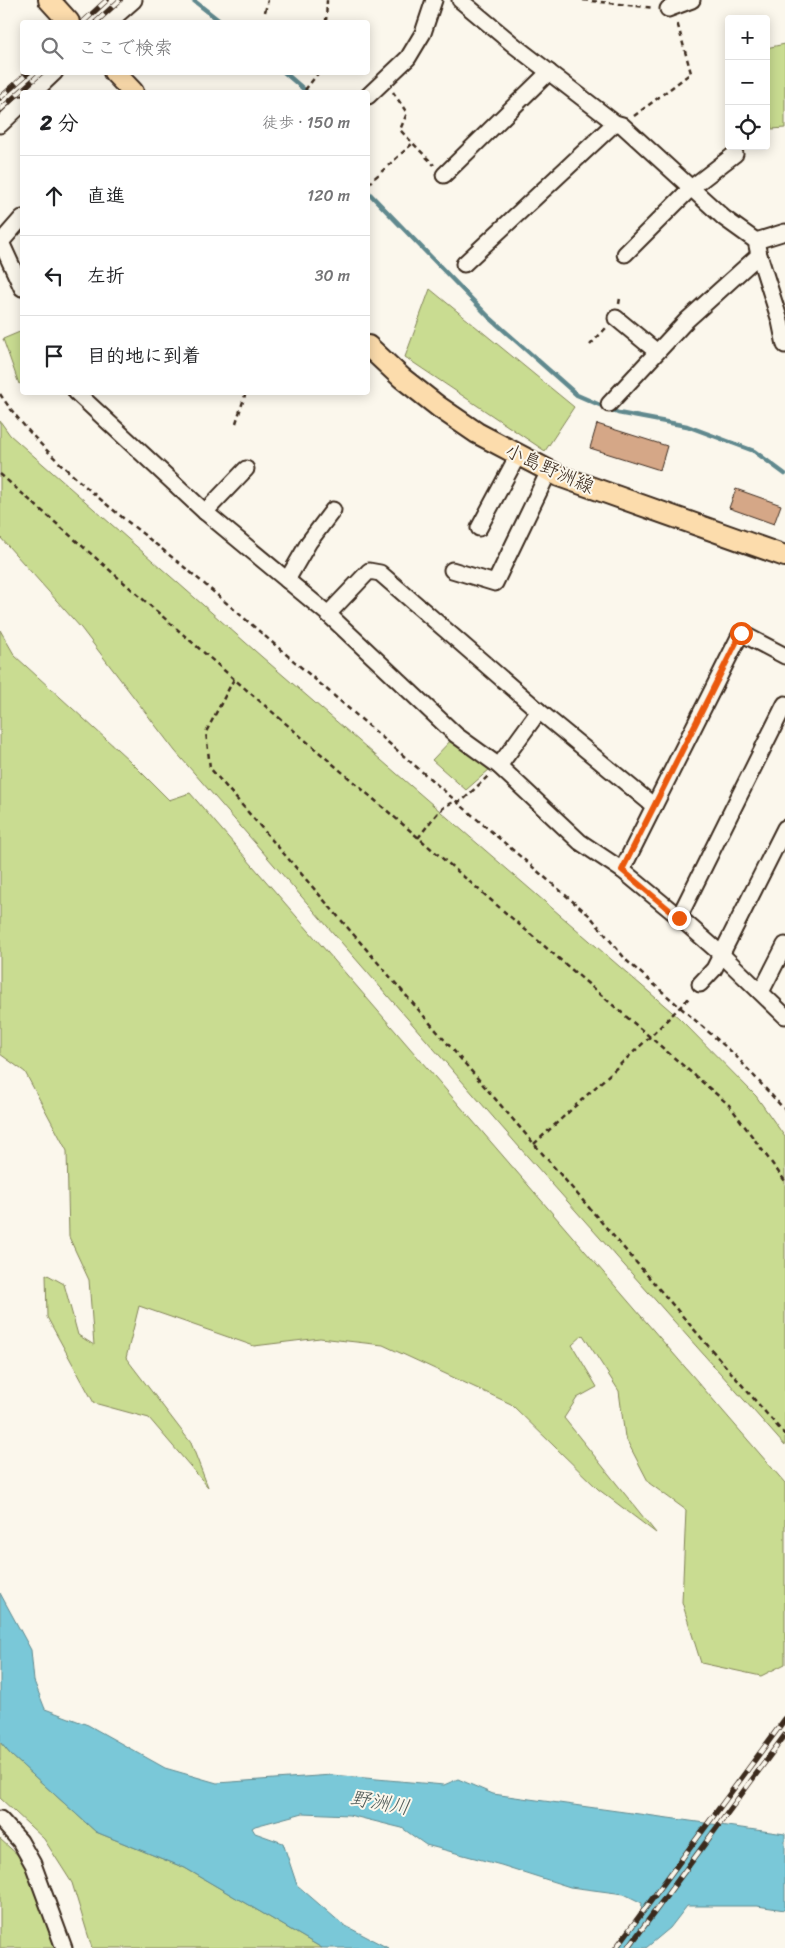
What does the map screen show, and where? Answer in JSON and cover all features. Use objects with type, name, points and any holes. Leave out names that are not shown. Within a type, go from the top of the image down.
[{"type":"main road","points":[[49,0],[67,20]]},
{"type":"main road","points":[[117,75],[131,90]]},
{"type":"main road","name":"小島野洲線","points":[[370,348],[402,378],[439,407],[477,433],[558,476],[785,556]]},
{"type":"street","points":[[111,20],[134,0]]},
{"type":"street","points":[[370,94],[408,58],[423,33],[434,0]]},
{"type":"street","points":[[460,0],[515,46],[618,124],[757,248],[783,321],[785,345]]},
{"type":"street","points":[[671,9],[692,0]]},
{"type":"street","points":[[444,175],[549,72]]},
{"type":"street","points":[[36,90],[52,75]]},
{"type":"street","points":[[0,125],[20,106]]},
{"type":"street","points":[[464,264],[618,124]]},
{"type":"street","points":[[625,254],[691,188],[735,154]]},
{"type":"street","points":[[20,220],[0,241],[20,284]]},
{"type":"street","points":[[609,404],[757,248],[785,232]]},
{"type":"street","points":[[616,318],[657,352]]},
{"type":"street","points":[[79,395],[204,512],[328,614],[456,735],[499,766],[580,842],[622,870],[679,918],[721,954],[785,1016]]},
{"type":"street","points":[[479,528],[518,455]]},
{"type":"street","points":[[204,512],[246,468]]},
{"type":"street","points":[[452,570],[495,583],[549,471]]},
{"type":"street","points":[[288,580],[309,542],[334,510]]},
{"type":"street","points":[[328,614],[369,571],[380,573],[539,711],[654,806]]},
{"type":"street","points":[[622,870],[741,633],[785,656]]},
{"type":"street","points":[[679,918],[785,704]]},
{"type":"street","points":[[499,766],[539,711]]},
{"type":"street","points":[[696,989],[714,969],[785,828]]},
{"type":"street","points":[[761,992],[785,945]]},
{"type":"street","points":[[0,1819],[20,1841],[34,1864],[64,1948]]},
{"type":"path","points":[[265,12],[268,0]]},
{"type":"path","points":[[326,20],[327,0]]},
{"type":"path","points":[[583,0],[671,9],[691,73],[618,124]]},
{"type":"path","points":[[305,90],[317,75]]},
{"type":"path","points":[[385,80],[407,113],[400,130],[444,175]]},
{"type":"path","points":[[370,182],[413,143]]},
{"type":"path","points":[[0,394],[32,436],[66,469],[207,587],[590,916],[627,960],[734,1054],[785,1110]]},
{"type":"path","points":[[236,423],[245,395]]},
{"type":"path","points":[[0,474],[418,838],[651,1036],[728,1105],[785,1181]]},
{"type":"path","points":[[234,679],[206,732],[210,768],[785,1435]]},
{"type":"path","points":[[418,838],[443,807],[454,800],[462,801],[499,766]]},
{"type":"path","points":[[534,1144],[651,1036],[696,989]]},
{"type":"green space","points":[[785,44],[785,128],[772,129],[770,120],[770,47]]},
{"type":"green space","points":[[430,289],[574,407],[545,451],[405,357]]},
{"type":"green space","points":[[20,332],[19,384],[3,339]]},
{"type":"green space","points":[[0,421],[10,435],[262,657],[679,1018],[756,1096],[785,1137],[785,1446],[520,1148],[175,751],[81,628],[0,537]]},
{"type":"green space","points":[[0,630],[15,656],[129,760],[169,800],[190,793],[785,1483],[785,1664],[761,1676],[701,1663],[682,1602],[686,1510],[649,1483],[625,1437],[619,1391],[583,1335],[572,1345],[597,1387],[577,1398],[564,1418],[656,1533],[598,1489],[511,1404],[383,1345],[320,1338],[254,1346],[139,1306],[126,1358],[191,1443],[208,1487],[149,1418],[94,1403],[47,1317],[46,1274],[64,1284],[78,1335],[94,1345],[89,1280],[69,1237],[67,1151],[25,1072],[0,1054]]},
{"type":"green space","points":[[455,736],[490,769],[466,790],[432,760]]},
{"type":"green space","points":[[0,1742],[11,1755],[96,1832],[185,1868],[322,1948],[92,1948],[72,1883],[44,1839],[0,1798]]},
{"type":"green space","points":[[0,1839],[39,1874],[67,1948],[0,1948]]},
{"type":"water","name":"野洲川","points":[[0,1593],[31,1650],[34,1681],[45,1709],[88,1725],[165,1768],[217,1783],[332,1775],[444,1785],[458,1779],[493,1794],[785,1834],[785,1910],[757,1906],[687,1906],[670,1928],[646,1948],[616,1948],[640,1919],[642,1903],[624,1894],[570,1887],[501,1865],[426,1845],[402,1828],[349,1815],[303,1813],[255,1826],[252,1828],[255,1833],[283,1843],[297,1885],[342,1924],[388,1948],[322,1948],[185,1868],[96,1832],[11,1755],[0,1742]]},
{"type":"building","points":[[597,424],[667,446],[660,470],[590,448]]},
{"type":"building","points":[[736,489],[781,505],[774,524],[729,508]]},
{"type":"waterway","points":[[193,0],[218,20]]},
{"type":"waterway","points":[[287,75],[305,90]]},
{"type":"waterway","points":[[370,194],[489,317],[577,395],[618,413],[687,426],[754,451],[785,474]]},
{"type":"railway","points":[[85,20],[107,0]]},
{"type":"railway","points":[[98,20],[120,0]]},
{"type":"railway","points":[[0,98],[26,75]]},
{"type":"railway","points":[[22,90],[39,75]]},
{"type":"railway","points":[[0,110],[20,92]]},
{"type":"railway","points":[[616,1948],[785,1719]]},
{"type":"railway","points":[[628,1948],[785,1735]]},
{"type":"route","points":[[679,918],[622,870],[741,633]]}]
